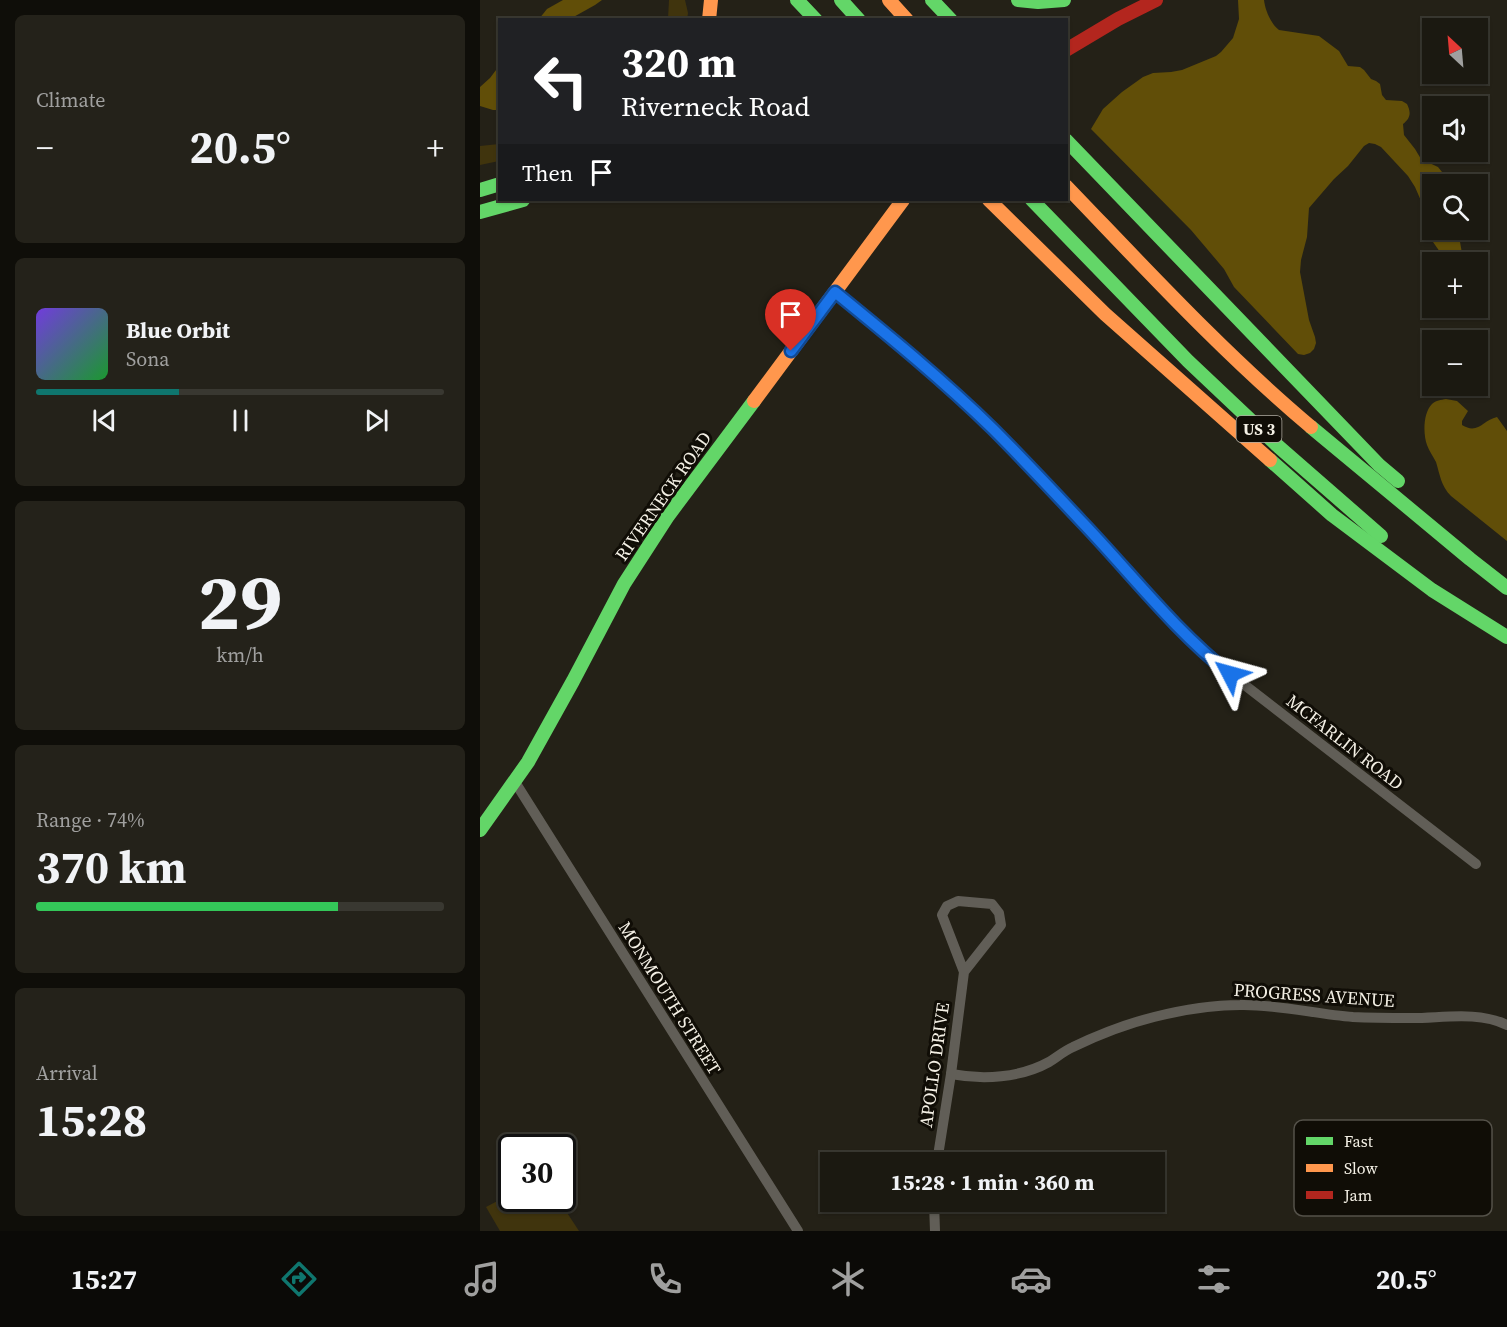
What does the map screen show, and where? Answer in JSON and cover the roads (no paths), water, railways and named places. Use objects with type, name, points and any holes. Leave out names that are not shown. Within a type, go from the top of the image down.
[{"type":"main road","points":[[709,18],[711,0]]},
{"type":"main road","points":[[797,0],[814,18]]},
{"type":"main road","points":[[841,0],[858,18]]},
{"type":"main road","points":[[889,0],[905,18]]},
{"type":"main road","points":[[932,0],[949,18]]},
{"type":"main road","points":[[1018,0],[1038,2],[1064,0]]},
{"type":"main road","points":[[1068,49],[1118,19],[1156,0]]},
{"type":"main road","points":[[1068,142],[1335,420],[1379,465],[1405,487],[1470,559]]},
{"type":"main road","points":[[480,190],[498,185]]},
{"type":"main road","name":"US 3","points":[[1068,188],[1178,302],[1276,398],[1507,588]]},
{"type":"main road","points":[[480,212],[518,201]]},
{"type":"main road","name":"RIVERNECK ROAD","points":[[480,830],[528,762],[624,584],[668,516],[902,201]]},
{"type":"main road","points":[[974,201],[1332,515],[1432,590],[1507,637]]},
{"type":"main road","points":[[990,201],[1105,314]]},
{"type":"main road","name":"US 3","points":[[1033,201],[1181,354],[1272,440],[1390,543],[1507,637]]},
{"type":"street","name":"MCFARLIN ROAD","points":[[835,292],[899,344],[993,429],[1212,659],[1476,864]]},
{"type":"street","name":"MONMOUTH STREET","points":[[515,782],[798,1231]]},
{"type":"street","name":"APOLLO DRIVE","points":[[939,1152],[964,972],[942,915],[947,906],[958,901],[992,904],[999,913],[1001,925],[964,972]]},
{"type":"street","name":"PROGRESS AVENUE","points":[[951,1074],[981,1078],[1015,1074],[1034,1069],[1070,1048],[1125,1026],[1153,1017],[1212,1006],[1242,1005],[1352,1017],[1472,1016],[1507,1025]]},
{"type":"street","points":[[934,1212],[935,1231]]}]
